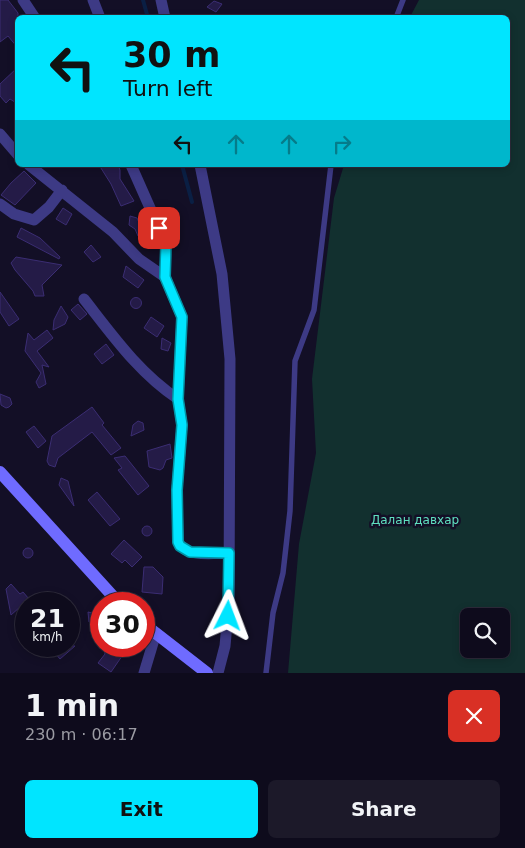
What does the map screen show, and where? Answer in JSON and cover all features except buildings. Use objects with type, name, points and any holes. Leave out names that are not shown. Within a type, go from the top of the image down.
[{"type":"street","points":[[23,0],[33,15]]},
{"type":"street","points":[[93,0],[99,15]]},
{"type":"street","points":[[161,0],[164,15]]},
{"type":"street","points":[[0,134],[15,152]]},
{"type":"street","points":[[32,167],[113,232],[139,259],[165,277]]},
{"type":"street","points":[[132,167],[166,244],[165,277],[182,317],[178,399],[182,425],[177,490],[178,542],[180,546],[190,552],[229,553]]},
{"type":"street","points":[[200,167],[222,274],[228,331],[229,553],[225,646],[218,673]]},
{"type":"street","points":[[0,204],[14,214],[34,220],[49,208],[62,190]]},
{"type":"street","points":[[84,299],[134,363],[160,387],[178,399]]},
{"type":"street","points":[[0,472],[109,592]]},
{"type":"street","points":[[144,673],[156,634],[206,673]]},
{"type":"lane","points":[[397,15],[404,0]]},
{"type":"lane","points":[[266,673],[273,613],[283,573],[290,511],[295,361],[314,310],[331,167]]},
{"type":"green space","name":"Далан давхар","points":[[419,0],[525,0],[525,673],[288,673],[299,544],[316,453],[312,379],[334,198],[343,167],[510,167],[510,15],[411,15]]},
{"type":"waterway","points":[[143,0],[147,15]]},
{"type":"waterway","points":[[183,167],[192,202]]},
{"type":"route","points":[[159,228],[166,244],[165,277],[182,317],[178,399],[182,425],[181,458],[177,490],[179,544],[190,552],[229,553],[228,616]]}]
